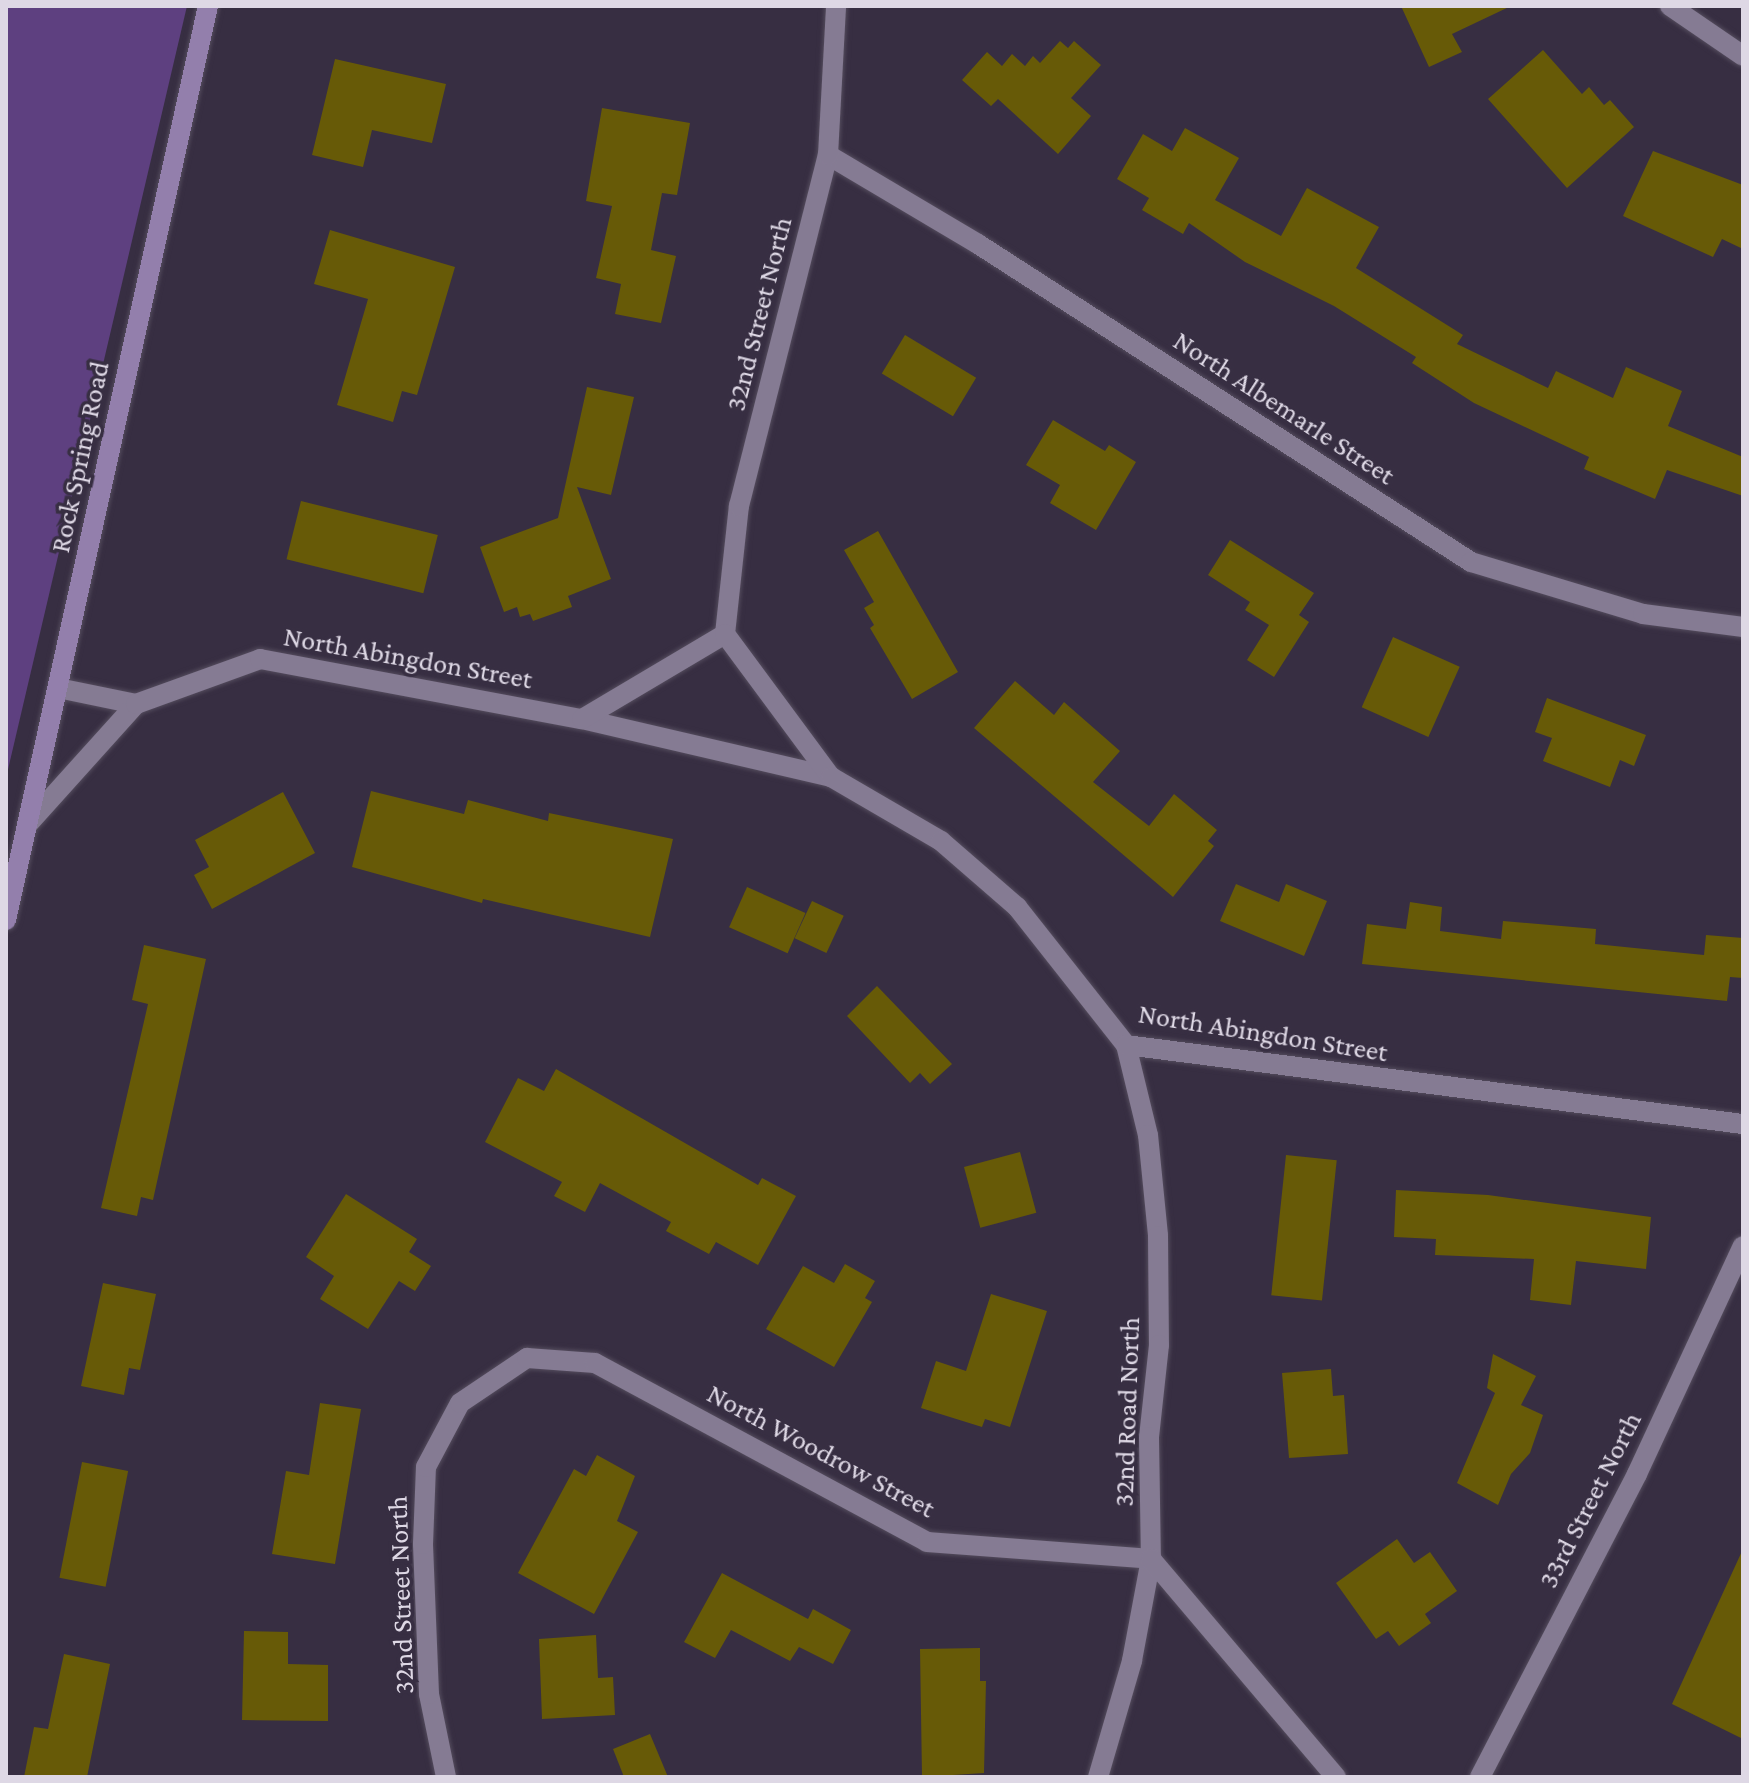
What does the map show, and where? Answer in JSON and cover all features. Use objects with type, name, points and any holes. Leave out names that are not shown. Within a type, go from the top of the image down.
[{"type":"street","name":"Rock Spring Road","points":[[6,920],[208,6]]},
{"type":"street","name":"32nd Street North","points":[[725,634],[739,506],[828,155],[836,6]]},
{"type":"street","points":[[1670,6],[1743,56]]},
{"type":"street","name":"North Albemarle Street","points":[[828,155],[991,252],[1471,562],[1643,614],[1743,627]]},
{"type":"street","points":[[582,719],[725,634]]},
{"type":"street","name":"North Abingdon Street","points":[[725,634],[831,777]]},
{"type":"street","name":"North Abingdon Street","points":[[28,824],[136,704],[260,659],[582,719],[831,777],[941,841],[1017,907],[1126,1045],[1743,1124]]},
{"type":"street","points":[[58,688],[136,704]]},
{"type":"street","name":"32nd Road North","points":[[1098,1777],[1132,1661],[1151,1559],[1149,1437],[1159,1345],[1158,1236],[1148,1135],[1126,1045]]},
{"type":"street","name":"33rd Street North","points":[[1480,1777],[1637,1474],[1743,1246]]},
{"type":"street","name":"32nd Street North","points":[[446,1777],[429,1694],[423,1544],[426,1467],[460,1403],[527,1358]]},
{"type":"street","name":"North Woodrow Street","points":[[527,1358],[595,1363],[927,1542],[1151,1559]]},
{"type":"street","points":[[1151,1559],[1336,1777]]},
{"type":"shaded area","points":[[6,6],[187,6],[6,778]]},
{"type":"building","points":[[1401,6],[1511,6],[1452,34],[1462,52],[1429,67]]},
{"type":"building","points":[[1060,41],[1068,48],[1074,41],[1101,65],[1071,98],[1091,116],[1058,154],[998,99],[991,106],[962,80],[987,52],[1002,66],[1012,54],[1025,66],[1033,56],[1040,63]]},
{"type":"building","points":[[1543,50],[1582,94],[1589,87],[1604,105],[1610,100],[1634,127],[1567,188],[1488,99]]},
{"type":"building","points":[[335,59],[446,84],[432,143],[372,130],[363,167],[312,155]]},
{"type":"building","points":[[602,108],[690,123],[677,195],[662,193],[651,250],[676,256],[661,323],[615,314],[621,284],[596,278],[612,206],[586,201]]},
{"type":"building","points":[[1185,128],[1239,158],[1215,200],[1281,236],[1307,188],[1379,227],[1356,268],[1463,335],[1457,344],[1548,388],[1556,371],[1613,398],[1626,367],[1682,391],[1668,426],[1743,457],[1743,496],[1667,470],[1655,499],[1584,469],[1589,457],[1474,403],[1412,363],[1416,357],[1334,306],[1245,262],[1189,223],[1183,234],[1142,210],[1149,198],[1117,179],[1143,134],[1172,151]]},
{"type":"building","points":[[1653,151],[1743,185],[1743,249],[1722,239],[1713,257],[1623,216]]},
{"type":"building","points":[[330,230],[455,267],[417,395],[402,391],[393,422],[337,405],[368,299],[314,284]]},
{"type":"building","points":[[905,335],[976,378],[953,416],[882,374]]},
{"type":"building","points":[[587,387],[634,397],[611,495],[577,487],[611,579],[568,596],[572,607],[533,621],[530,614],[520,617],[517,607],[504,612],[480,547],[558,518]]},
{"type":"building","points":[[1053,420],[1105,451],[1109,445],[1136,462],[1096,530],[1050,503],[1060,485],[1026,465]]},
{"type":"building","points":[[301,501],[438,535],[423,593],[286,559]]},
{"type":"building","points":[[878,531],[958,672],[912,699],[870,628],[874,625],[864,608],[874,602],[844,550]]},
{"type":"building","points":[[1230,540],[1314,593],[1299,615],[1309,622],[1274,677],[1247,660],[1269,625],[1245,610],[1250,602],[1208,575]]},
{"type":"building","points":[[1393,637],[1460,667],[1428,737],[1362,707]]},
{"type":"building","points":[[1015,681],[1054,715],[1064,702],[1120,751],[1093,782],[1149,826],[1174,794],[1217,830],[1208,841],[1214,846],[1173,897],[974,728]]},
{"type":"building","points":[[1547,698],[1646,735],[1634,766],[1620,760],[1610,787],[1543,761],[1552,738],[1535,732]]},
{"type":"building","points":[[371,791],[464,814],[468,800],[548,821],[549,813],[673,839],[650,937],[483,899],[482,903],[352,867]]},
{"type":"building","points":[[283,792],[315,853],[212,909],[194,875],[209,867],[195,840]]},
{"type":"building","points":[[1236,884],[1279,902],[1286,884],[1327,901],[1304,956],[1220,921]]},
{"type":"building","points":[[747,887],[805,913],[788,953],[729,927]]},
{"type":"building","points":[[812,901],[844,916],[826,953],[795,938]]},
{"type":"building","points":[[1410,902],[1442,907],[1440,931],[1501,939],[1503,921],[1596,929],[1595,944],[1704,955],[1706,935],[1743,938],[1743,978],[1730,977],[1727,1001],[1362,964],[1367,924],[1406,929]]},
{"type":"building","points":[[144,945],[206,959],[153,1200],[141,1197],[137,1216],[101,1208],[148,1004],[132,1000]]},
{"type":"building","points":[[877,986],[952,1064],[930,1084],[920,1073],[910,1083],[847,1016]]},
{"type":"building","points":[[556,1069],[758,1185],[762,1178],[796,1196],[758,1265],[716,1242],[709,1254],[666,1231],[671,1222],[600,1183],[585,1212],[554,1196],[562,1182],[485,1142],[518,1078],[544,1091]]},
{"type":"building","points":[[1020,1152],[1036,1213],[980,1228],[964,1167]]},
{"type":"building","points":[[1286,1155],[1337,1160],[1322,1301],[1271,1295]]},
{"type":"building","points":[[1396,1190],[1488,1195],[1651,1217],[1646,1269],[1576,1261],[1571,1305],[1530,1300],[1534,1259],[1435,1255],[1436,1239],[1394,1237]]},
{"type":"building","points":[[346,1194],[417,1239],[409,1252],[431,1266],[415,1291],[399,1281],[368,1329],[320,1299],[334,1276],[306,1257]]},
{"type":"building","points":[[845,1264],[875,1281],[865,1298],[872,1302],[834,1367],[766,1329],[803,1266],[834,1283]]},
{"type":"building","points":[[103,1283],[156,1294],[140,1370],[129,1368],[124,1395],[81,1386]]},
{"type":"building","points":[[991,1294],[1047,1311],[1010,1427],[985,1419],[982,1427],[921,1408],[936,1361],[966,1371]]},
{"type":"building","points":[[1493,1354],[1536,1376],[1521,1405],[1543,1415],[1530,1453],[1511,1474],[1498,1505],[1457,1483],[1495,1393],[1487,1388]]},
{"type":"building","points":[[1331,1369],[1333,1396],[1344,1395],[1348,1454],[1289,1458],[1282,1373]]},
{"type":"building","points":[[320,1403],[361,1409],[335,1564],[272,1554],[286,1471],[309,1475]]},
{"type":"building","points":[[597,1455],[635,1476],[617,1521],[638,1532],[594,1614],[518,1573],[574,1469],[586,1476]]},
{"type":"building","points":[[82,1462],[128,1471],[106,1587],[59,1578]]},
{"type":"building","points":[[1397,1539],[1414,1563],[1430,1552],[1457,1591],[1425,1614],[1431,1623],[1399,1646],[1388,1631],[1376,1639],[1336,1583]]},
{"type":"building","points":[[1743,1549],[1743,1739],[1672,1704]]},
{"type":"building","points":[[722,1573],[808,1619],[813,1609],[851,1630],[833,1664],[799,1647],[790,1661],[731,1630],[715,1658],[684,1642]]},
{"type":"building","points":[[244,1631],[288,1632],[288,1664],[328,1665],[328,1721],[242,1720]]},
{"type":"building","points":[[596,1635],[598,1678],[613,1677],[615,1715],[542,1719],[539,1639]]},
{"type":"building","points":[[980,1648],[980,1681],[986,1681],[984,1773],[922,1777],[920,1649]]},
{"type":"building","points":[[64,1654],[110,1664],[87,1777],[24,1777],[34,1727],[48,1729]]},
{"type":"building","points":[[650,1734],[668,1777],[624,1777],[613,1749]]}]
